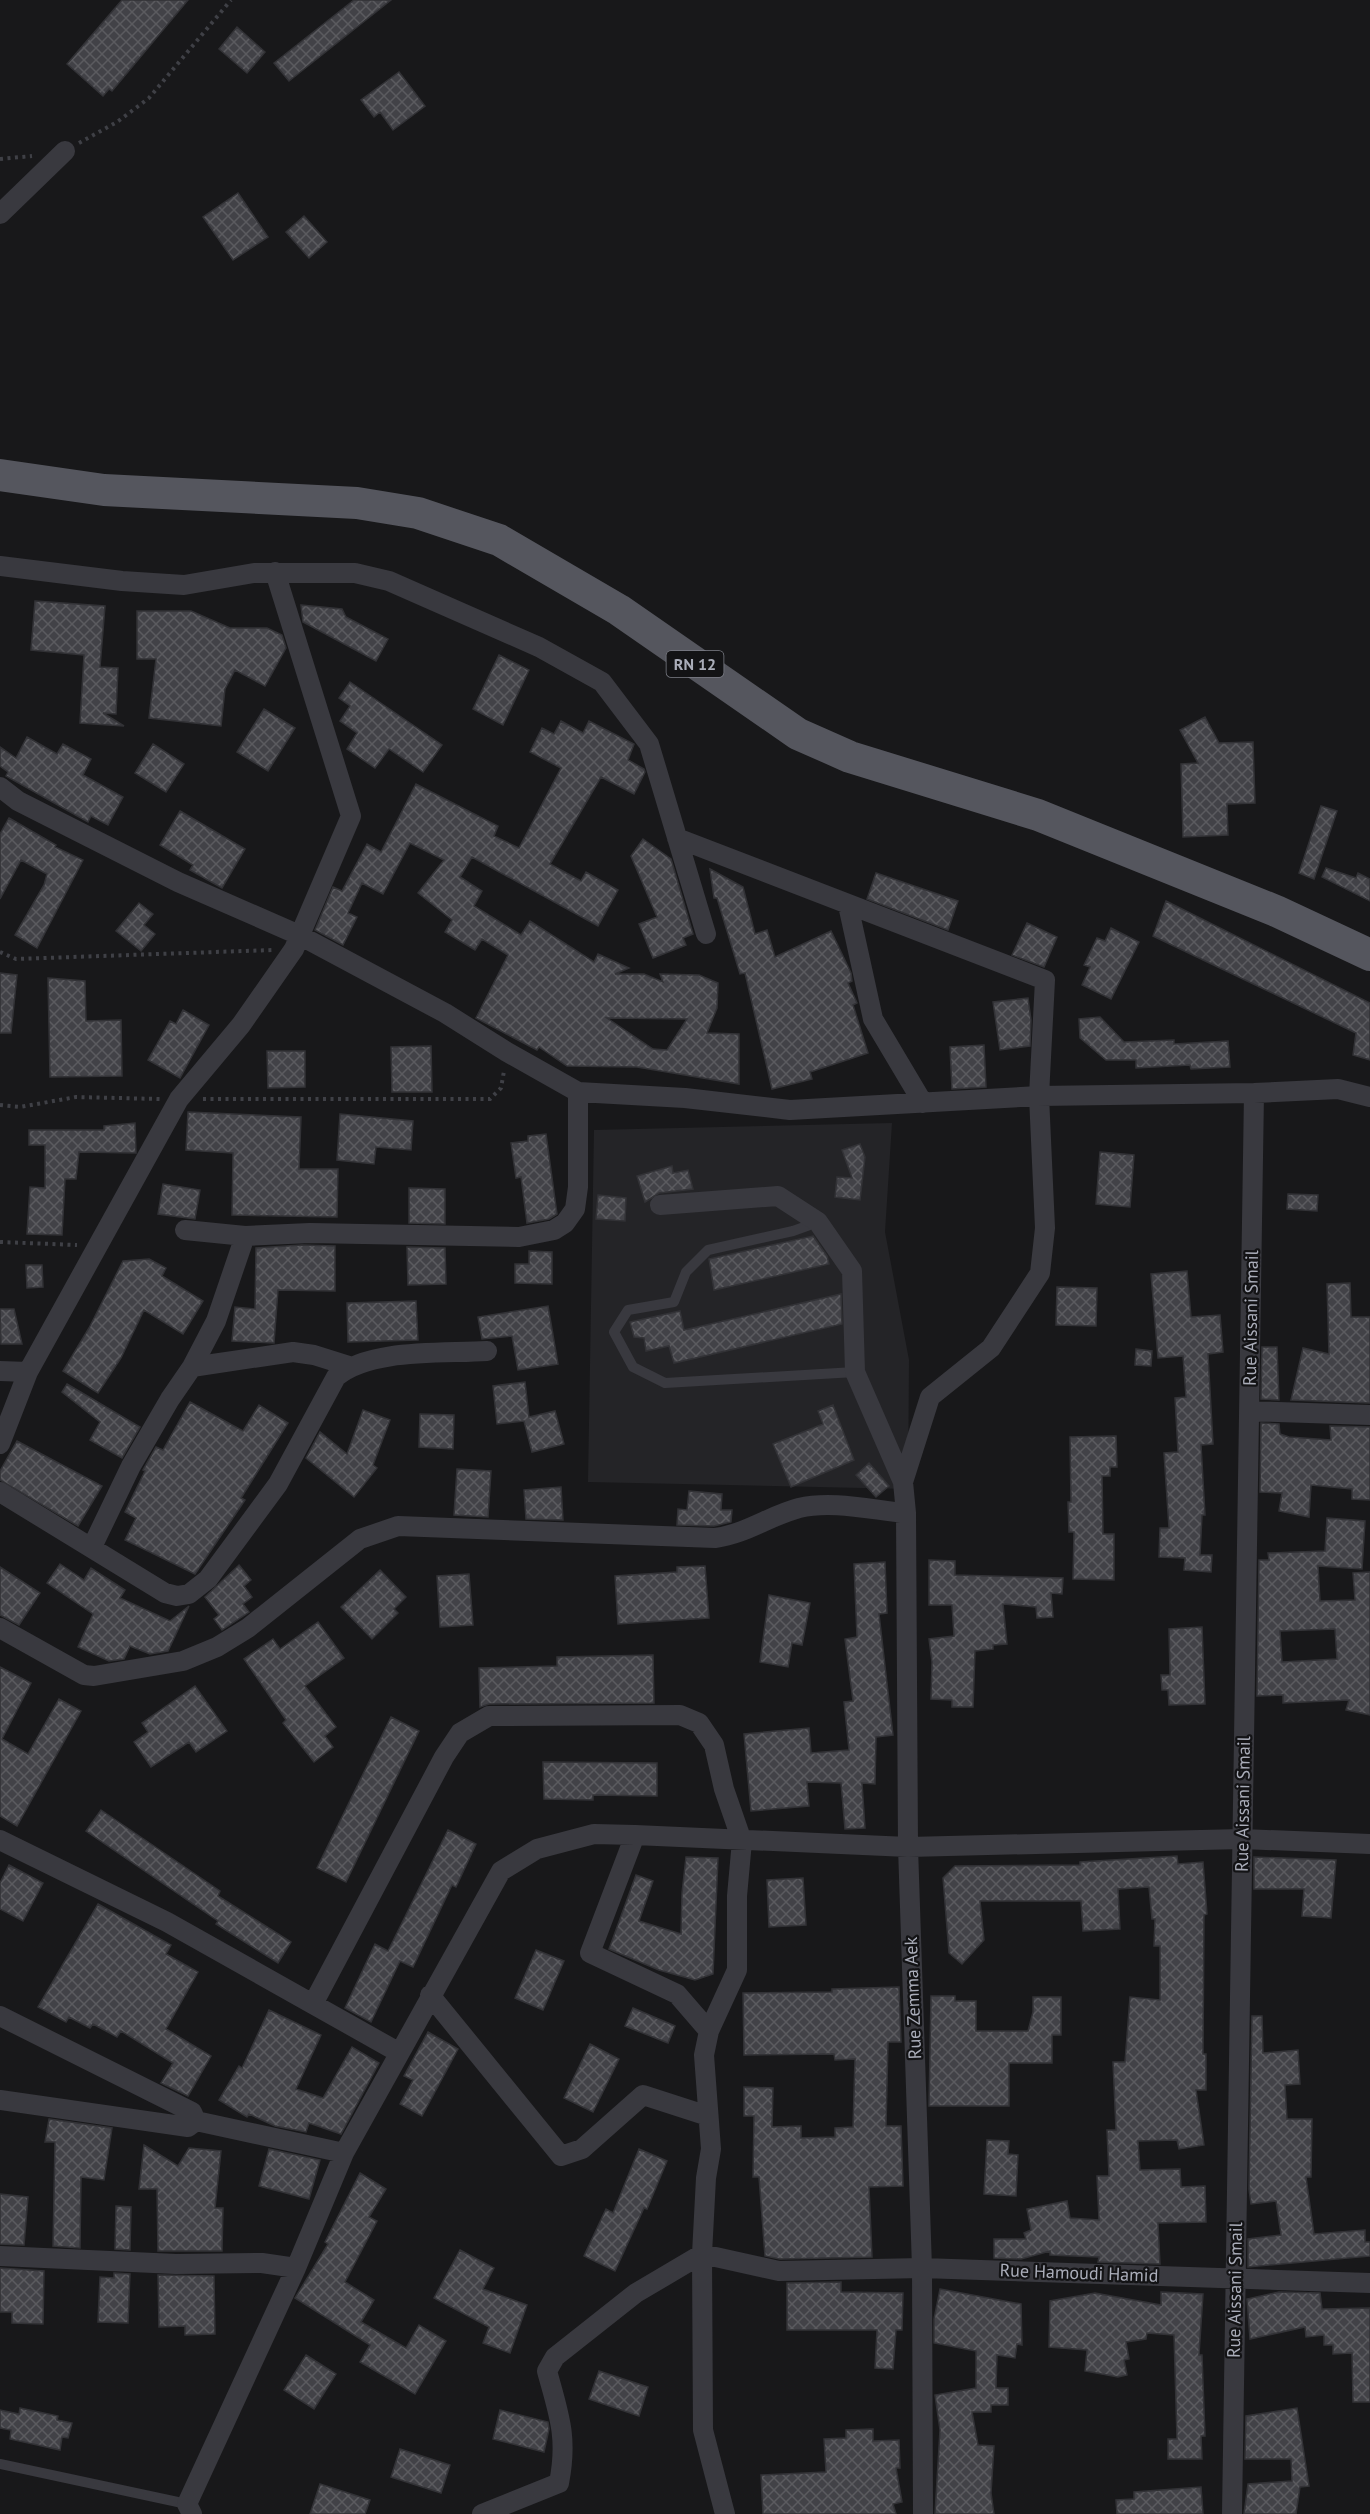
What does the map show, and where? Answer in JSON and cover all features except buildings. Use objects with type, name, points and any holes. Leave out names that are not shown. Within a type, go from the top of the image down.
[{"type":"main road","name":"RN 12","points":[[0,475],[104,490],[357,503],[418,513],[499,540],[619,610],[798,734],[861,760],[1038,814],[1276,911],[1370,954]]},
{"type":"street","points":[[0,214],[65,151]]},
{"type":"street","points":[[0,566],[122,581],[184,585],[254,573],[355,573],[389,581],[529,642],[602,682],[649,744],[706,934]]},
{"type":"street","points":[[0,1444],[28,1372],[179,1099],[241,1025],[296,942],[351,816],[275,572]]},
{"type":"street","points":[[0,787],[18,801],[296,942],[444,1013],[578,1092],[685,1098],[790,1110],[1039,1096],[1254,1093],[1338,1089],[1370,1097]]},
{"type":"street","points":[[677,838],[1045,980],[1039,1096],[1045,1228],[1040,1273],[991,1348],[930,1397],[903,1482]]},
{"type":"street","points":[[848,905],[873,1019],[923,1104]]},
{"type":"street","points":[[185,1230],[245,1236],[310,1233],[519,1237],[554,1230],[565,1223],[575,1209],[578,1187],[578,1092]]},
{"type":"street","name":"Rue Aissani Smail","points":[[1232,2514],[1254,1093]]},
{"type":"street","points":[[660,1205],[778,1196],[818,1222],[852,1271],[855,1372],[903,1482]]},
{"type":"street","points":[[92,1547],[131,1466],[170,1399],[192,1367],[216,1321],[245,1236]]},
{"type":"street","points":[[0,1492],[165,1593],[183,1595],[200,1588],[278,1484],[336,1377],[349,1366],[383,1357],[487,1351]]},
{"type":"street","points":[[192,1367],[293,1352],[314,1355],[349,1366]]},
{"type":"street","points":[[0,1371],[28,1372]]},
{"type":"street","points":[[1249,1411],[1370,1415]]},
{"type":"street","name":"Rue Zemma Aek","points":[[903,1482],[906,1514],[908,1847],[922,2268],[923,2514]]},
{"type":"street","points":[[0,1628],[73,1671],[94,1676],[183,1661],[217,1647],[248,1628],[360,1539],[398,1526],[715,1539],[738,1534],[784,1513],[815,1506],[906,1514]]},
{"type":"street","points":[[313,2004],[444,1757],[460,1733],[489,1716],[681,1714],[699,1723],[714,1745],[724,1789],[742,1841],[737,1896],[737,1970],[709,2031],[704,2055],[711,2149],[706,2178],[702,2254],[703,2430],[725,2514]]},
{"type":"street","points":[[189,2509],[296,2268],[344,2153],[398,2052],[501,1871],[537,1850],[594,1834],[908,1847],[1242,1839],[1370,1844]]},
{"type":"street","points":[[635,1835],[590,1953],[677,1994],[709,2031]]},
{"type":"street","points":[[0,1840],[167,1922],[398,2052]]},
{"type":"street","points":[[430,1995],[561,2156],[582,2148],[643,2095],[708,2116]]},
{"type":"street","points":[[0,2016],[192,2112],[196,2121]]},
{"type":"street","points":[[0,2100],[132,2121],[188,2127],[196,2121],[344,2153]]},
{"type":"street","points":[[482,2514],[559,2483],[565,2455],[564,2434],[547,2371],[555,2357],[636,2293],[702,2254]]},
{"type":"street","name":"Rue Hamoudi Hamid","points":[[702,2254],[779,2271],[922,2268],[1370,2283]]},
{"type":"street","points":[[0,2256],[176,2264],[262,2263],[296,2268]]},
{"type":"lane","points":[[818,1222],[793,1231],[708,1250],[686,1272],[674,1302],[628,1310],[614,1332],[633,1367],[665,1383],[855,1372]]},
{"type":"lane","points":[[0,2464],[189,2509]]},
{"type":"path","points":[[0,159],[65,151],[117,122],[149,98],[231,0]]},
{"type":"path","points":[[0,952],[16,960],[296,942]]},
{"type":"path","points":[[0,1105],[20,1107],[76,1097],[490,1099],[501,1088],[507,1052]]},
{"type":"path","points":[[0,1242],[98,1246]]},
{"type":"shaded area","points":[[892,1123],[885,1232],[909,1360],[908,1489],[588,1482],[594,1130]]}]
